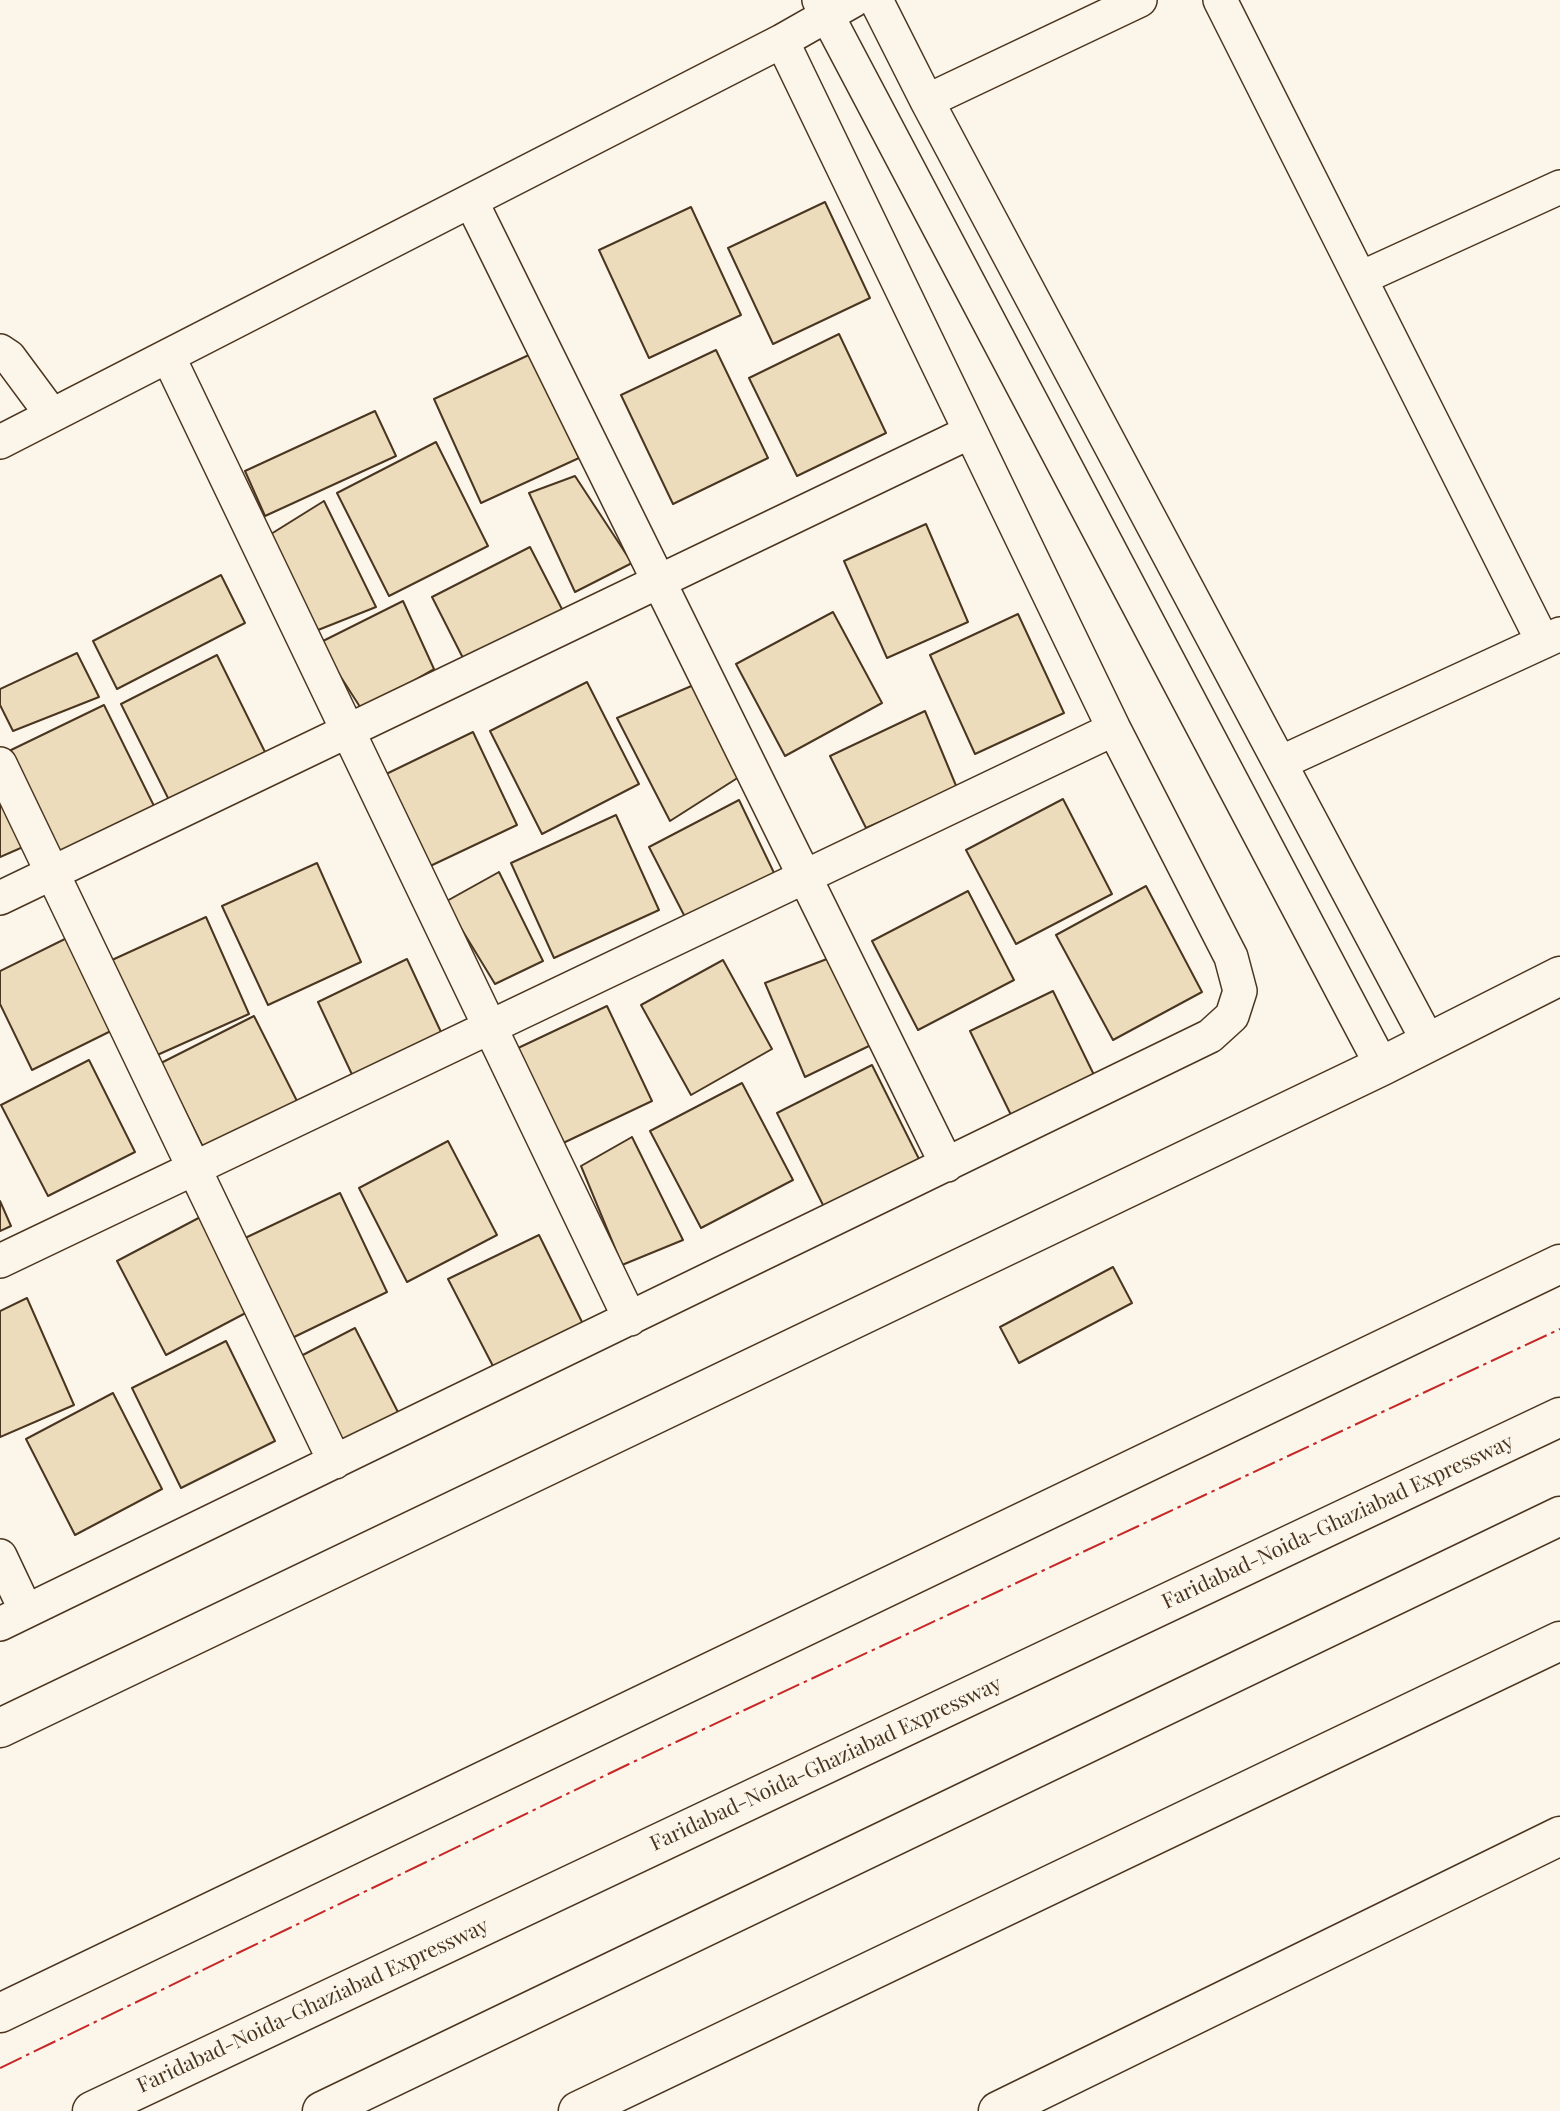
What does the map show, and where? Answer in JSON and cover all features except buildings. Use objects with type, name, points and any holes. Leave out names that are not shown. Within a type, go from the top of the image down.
[{"type":"street","points":[[876,0],[927,101],[1428,1041]]},
{"type":"street","points":[[927,101],[1140,0]]},
{"type":"street","points":[[1220,0],[1361,278],[1552,638],[1280,763]]},
{"type":"street","points":[[0,442],[782,41],[833,5],[1382,1066]]},
{"type":"street","points":[[0,1556],[13,1618],[1210,1037],[1232,1016],[1240,992],[1231,957],[1114,729],[782,41]]},
{"type":"street","points":[[1361,278],[1560,187]]},
{"type":"street","points":[[471,201],[947,1165]]},
{"type":"street","points":[[0,351],[9,357],[52,415]]},
{"type":"street","points":[[168,356],[630,1319]]},
{"type":"street","points":[[0,898],[970,432]]},
{"type":"street","points":[[0,1261],[1114,729]]},
{"type":"street","points":[[0,764],[335,1462]]},
{"type":"street","points":[[0,1728],[1382,1066],[1560,976]]},
{"type":"street","points":[[0,2014],[1560,1264]]},
{"type":"street","name":"Faridabad-Noida-Ghaziabad Expressway","points":[[92,2111],[1560,1417]]},
{"type":"street","points":[[322,2111],[1560,1517]]},
{"type":"street","points":[[578,2111],[1560,1641]]},
{"type":"street","points":[[998,2111],[1560,1836]]},
{"type":"power","points":[[0,2068],[629,1764],[1560,1329]]}]
